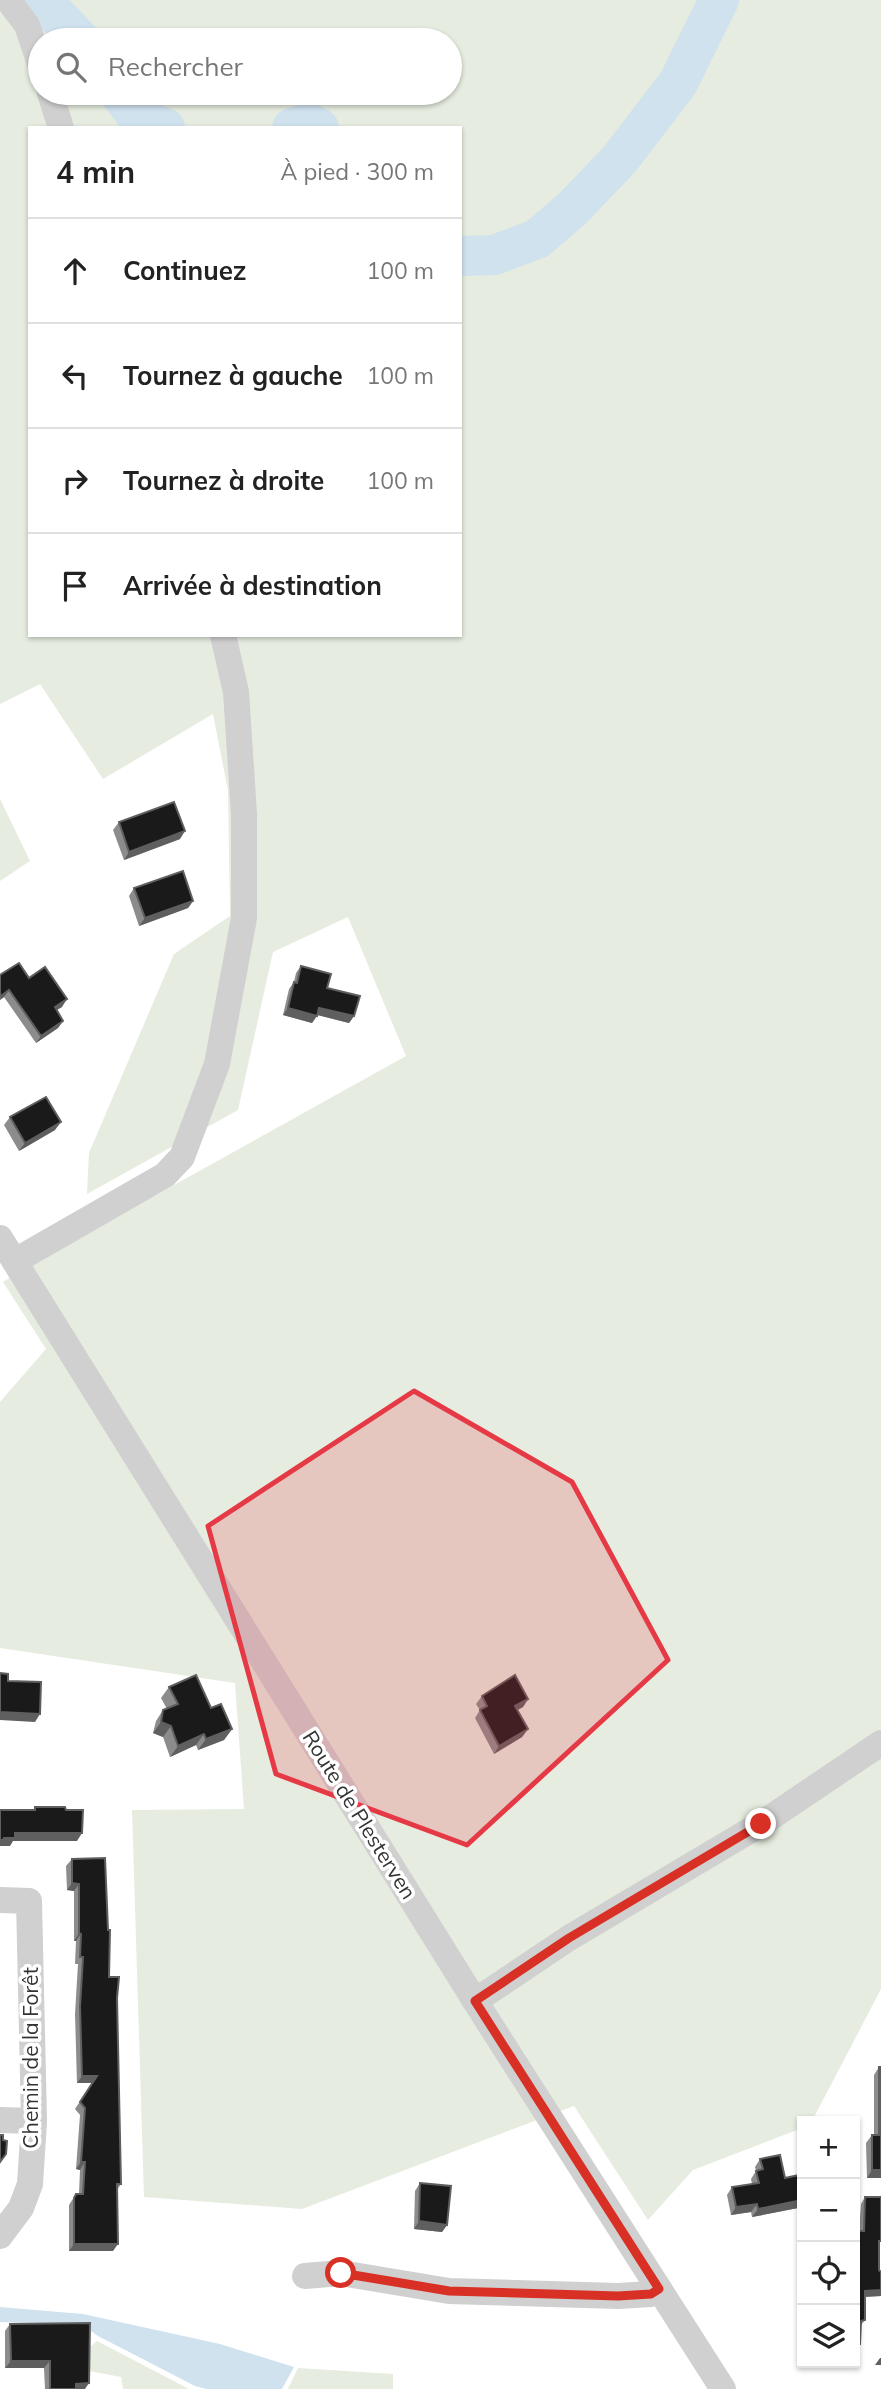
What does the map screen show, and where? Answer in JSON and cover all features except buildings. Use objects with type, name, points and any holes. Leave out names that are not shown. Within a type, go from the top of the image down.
[{"type":"street","points":[[8,0],[28,28]]},
{"type":"street","points":[[54,105],[60,126]]},
{"type":"street","points":[[15,1261],[165,1175],[182,1157],[217,1064],[244,918],[244,814],[238,719],[236,692],[223,637]]},
{"type":"street","name":"Route de Plesterven","points":[[0,1238],[475,2001],[723,2389]]},
{"type":"street","points":[[475,2001],[569,1938],[761,1824],[881,1743]]},
{"type":"street","name":"Chemin de la Forêt","points":[[0,1900],[29,1901],[34,2120],[30,2184],[21,2207],[0,2236]]},
{"type":"street","points":[[0,2120],[34,2120]]},
{"type":"street","points":[[305,2276],[341,2273],[449,2291],[618,2296],[651,2294],[659,2289]]},
{"type":"highlighted area","points":[[414,1391],[572,1482],[668,1660],[467,1845],[276,1774],[208,1526]]},
{"type":"shaded area","points":[[0,0],[881,0],[881,1989],[815,2116],[797,2116],[797,2130],[693,2170],[648,2220],[574,2106],[302,2209],[144,2197],[132,1810],[244,1809],[235,1683],[0,1648],[0,1402],[46,1349],[3,1282],[406,1056],[348,917],[273,952],[238,1110],[87,1194],[89,1153],[174,954],[230,916],[228,791],[213,714],[103,779],[40,684],[0,704]]},
{"type":"shaded area","points":[[0,799],[30,861],[0,881]]},
{"type":"shaded area","points":[[97,2341],[189,2389],[123,2389],[121,2377],[89,2371],[89,2348]]},
{"type":"shaded area","points":[[298,2368],[393,2374],[393,2389],[288,2389]]},
{"type":"water","points":[[0,2307],[83,2314],[220,2344],[294,2367],[282,2389],[206,2389],[195,2386],[98,2336],[81,2324],[0,2322]]},
{"type":"waterway","points":[[42,0],[69,28]]},
{"type":"waterway","points":[[462,256],[494,255],[537,239],[572,209],[619,160],[678,83],[719,0]]},
{"type":"waterway","points":[[128,105],[138,117],[160,126]]},
{"type":"waterway","points":[[299,126],[309,123],[315,126]]},
{"type":"route","points":[[341,2273],[449,2291],[618,2296],[651,2294],[659,2289],[475,2001],[569,1938],[761,1824]]}]
